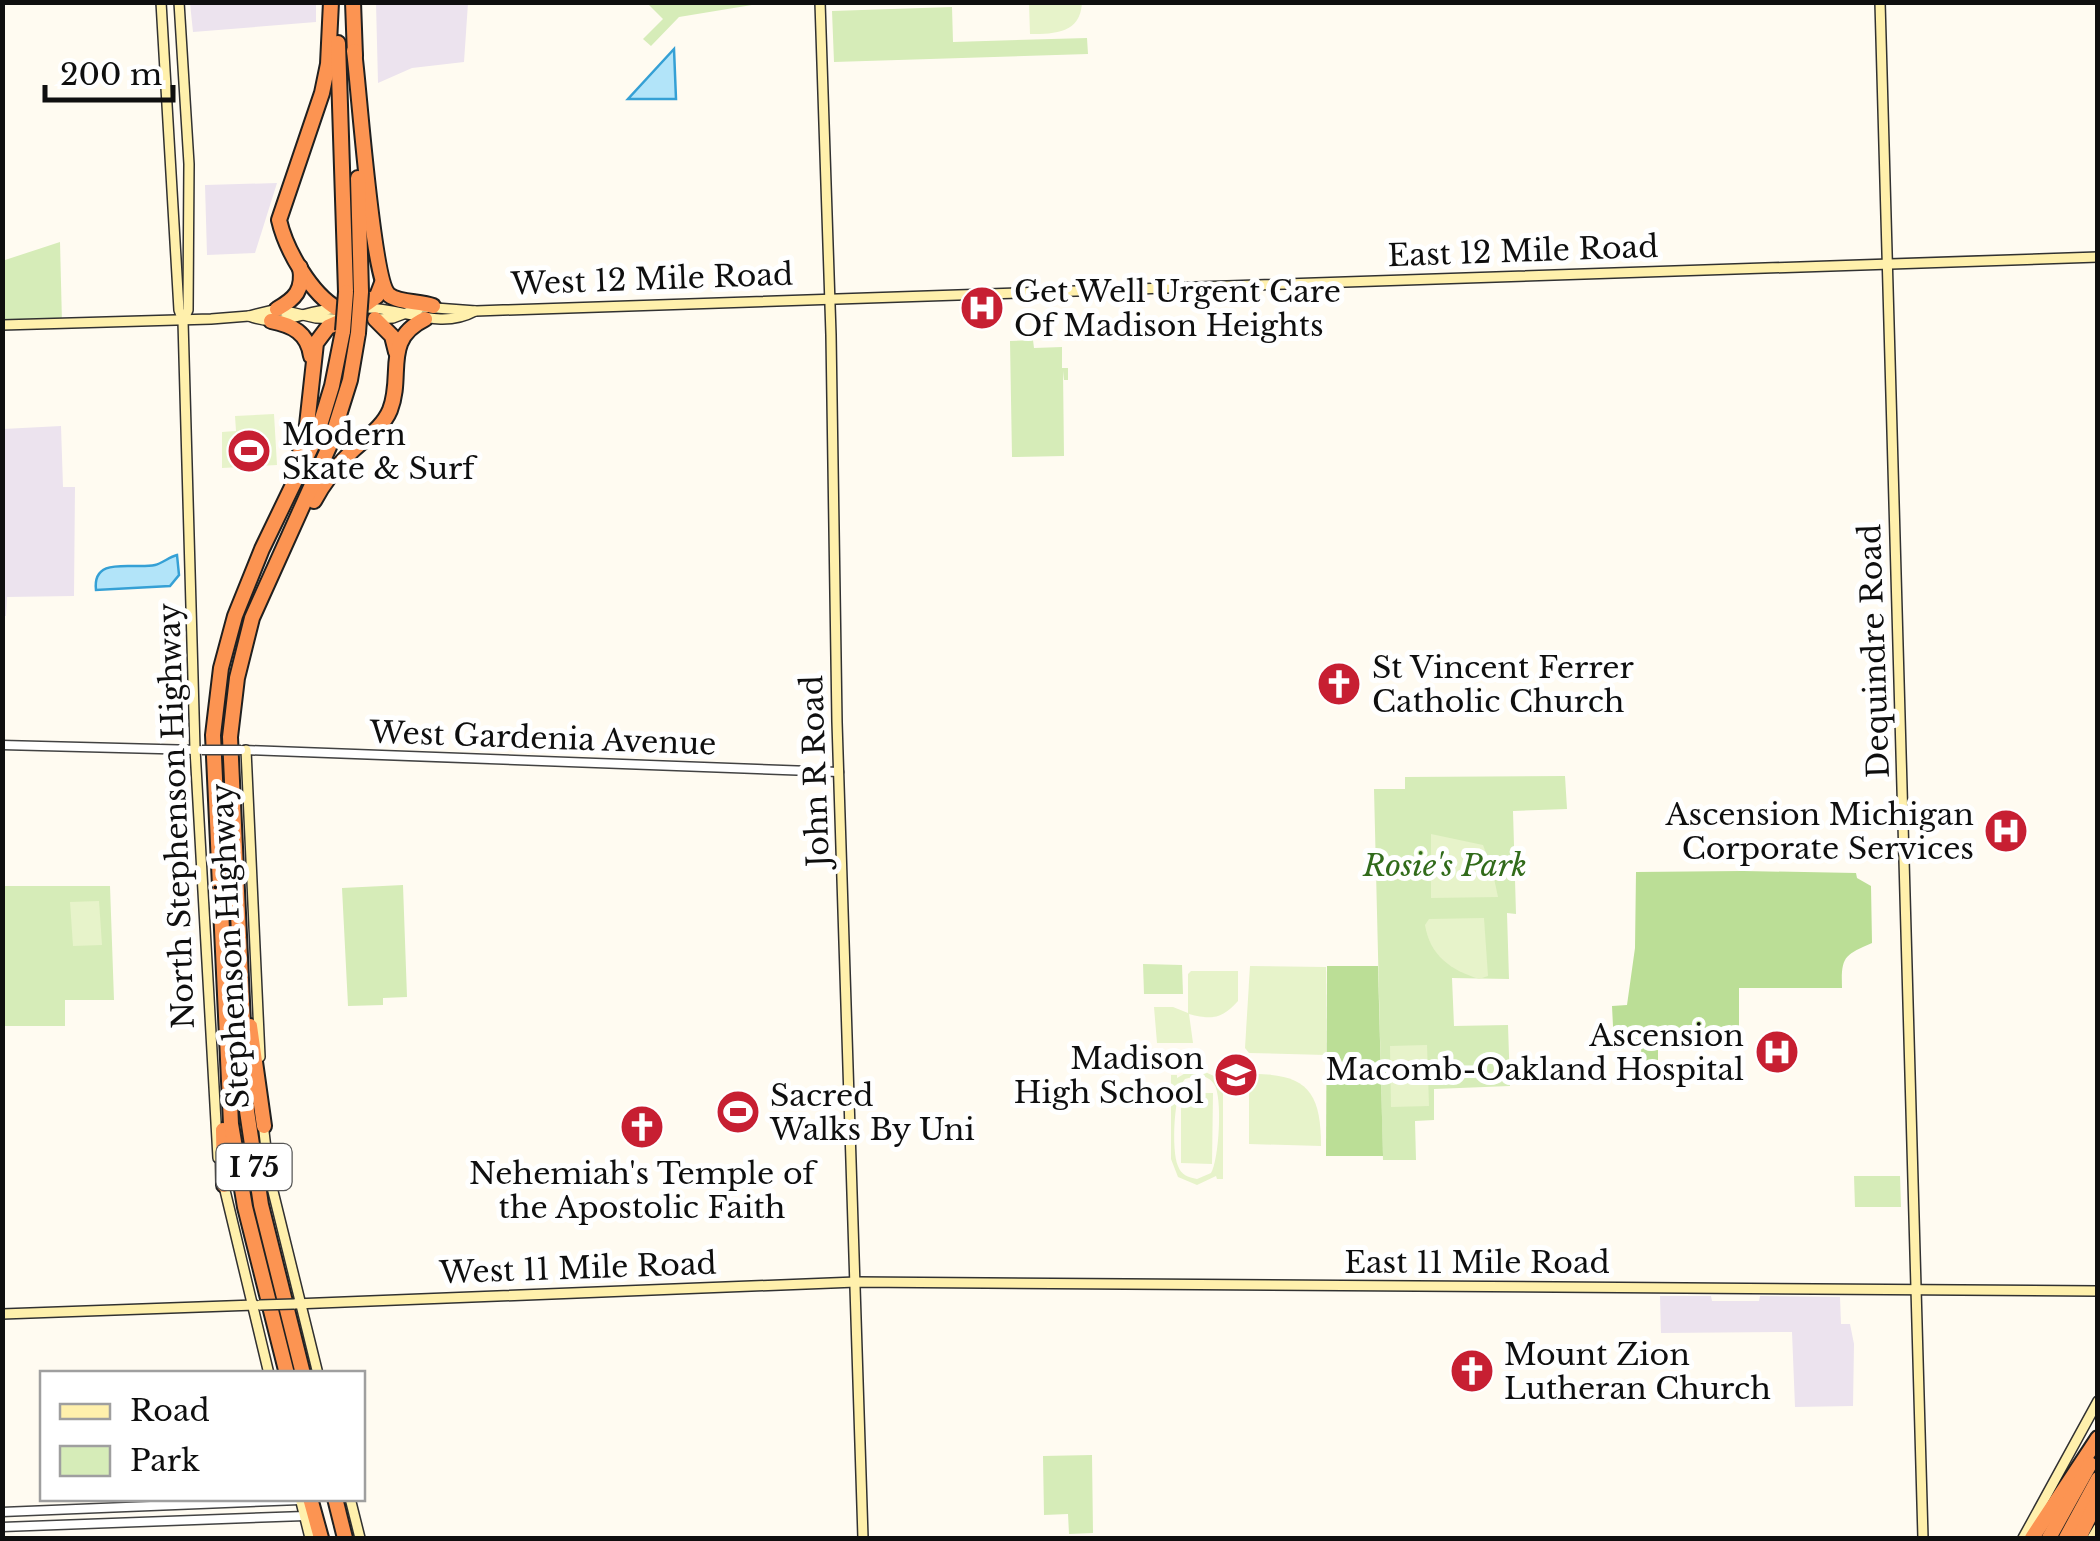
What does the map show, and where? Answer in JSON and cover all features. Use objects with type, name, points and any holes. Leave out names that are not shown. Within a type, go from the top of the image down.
[{"type":"highway","name":"I 75","points":[[334,2],[343,188],[354,292]]},
{"type":"highway","points":[[334,2],[322,93],[280,216],[282,232],[298,262],[322,298],[346,323]]},
{"type":"highway","name":"I 75","points":[[285,1371],[236,1159],[228,1093],[214,724],[226,646],[262,549],[317,436],[354,292],[360,126],[353,2]]},
{"type":"highway","points":[[359,308],[377,296],[382,283],[360,126]]},
{"type":"highway","points":[[298,262],[300,288],[274,315],[302,334],[310,348],[312,366]]},
{"type":"highway","points":[[278,556],[333,471],[387,416],[396,358],[405,332],[429,313],[394,298],[382,283]]},
{"type":"highway","points":[[375,319],[392,336],[396,358]]},
{"type":"highway","name":"I 75","points":[[302,1371],[255,1172],[244,1082],[230,765],[232,711],[252,618],[329,447],[350,380],[346,323]]},
{"type":"highway","points":[[262,549],[302,447],[319,336],[328,327],[346,323]]},
{"type":"highway","points":[[238,956],[264,1126]]},
{"type":"highway","points":[[224,1185],[220,1026],[225,1000]]},
{"type":"highway","points":[[2032,1538],[2098,1438]]},
{"type":"highway","points":[[2049,1538],[2098,1451]]},
{"type":"highway","points":[[2066,1538],[2098,1480]]},
{"type":"highway","points":[[2079,1538],[2098,1498]]},
{"type":"highway","points":[[304,1501],[321,1538]]},
{"type":"highway","points":[[319,1501],[328,1538]]},
{"type":"highway","points":[[336,1501],[346,1538]]},
{"type":"main road","name":"North Stephenson Highway","points":[[180,2],[190,216],[188,310],[183,320]]},
{"type":"main road","name":"John R Road","points":[[820,2],[839,772],[864,1538]]},
{"type":"main road","name":"Dequindre Road","points":[[1880,2],[1923,1538]]},
{"type":"main road","name":"North Stephenson Highway","points":[[161,8],[179,310],[183,320],[213,1105],[224,1185],[256,1305],[268,1371]]},
{"type":"main road","points":[[161,8],[177,17],[184,70]]},
{"type":"main road","points":[[164,47],[172,106],[186,107]]},
{"type":"main road","points":[[189,164],[180,150],[174,152],[171,163],[178,182],[181,216],[190,216]]},
{"type":"main road","name":"East 12 Mile Road","points":[[830,297],[2098,256]]},
{"type":"main road","name":"West 12 Mile Road","points":[[2,324],[274,315],[292,320],[304,315],[346,323],[412,309],[429,313],[830,297]]},
{"type":"main road","name":"West 12 Mile Road","points":[[346,323],[359,308],[389,308],[404,313]]},
{"type":"main road","name":"Stephenson Highway","points":[[244,750],[269,1175],[317,1371]]},
{"type":"main road","name":"East 11 Mile Road","points":[[856,1282],[2098,1291]]},
{"type":"main road","name":"West 11 Mile Road","points":[[298,1304],[856,1282]]},
{"type":"main road","points":[[2,1314],[298,1304]]},
{"type":"main road","points":[[2024,1538],[2098,1401]]},
{"type":"main road","points":[[303,1501],[310,1538]]},
{"type":"main road","points":[[351,1501],[360,1538]]},
{"type":"main road","points":[[2092,1538],[2098,1528]]},
{"type":"street","name":"West Gardenia Avenue","points":[[2,745],[839,772]]},
{"type":"street","points":[[2,1512],[257,1501]]},
{"type":"street","points":[[2,1528],[305,1516]]},
{"type":"shaded area","points":[[190,3],[316,3],[316,22],[193,32]]},
{"type":"shaded area","points":[[376,3],[468,3],[464,62],[412,68],[378,83]]},
{"type":"shaded area","points":[[277,183],[255,253],[207,255],[205,185]]},
{"type":"shaded area","points":[[61,426],[63,487],[75,487],[74,596],[7,597],[3,616],[3,429]]},
{"type":"shaded area","points":[[1660,1296],[1711,1296],[1712,1301],[1759,1301],[1760,1296],[1840,1297],[1841,1324],[1850,1324],[1854,1344],[1853,1406],[1795,1407],[1792,1332],[1661,1333]]},
{"type":"green space","points":[[647,3],[764,3],[679,17],[651,46],[643,39],[663,19]]},
{"type":"green space","points":[[1029,3],[1082,3],[1072,26],[1057,32],[1030,34]]},
{"type":"green space","points":[[952,7],[953,42],[1087,38],[1088,54],[834,62],[832,11]]},
{"type":"green space","points":[[60,242],[62,323],[3,324],[2,261]]},
{"type":"green space","points":[[1033,340],[1034,348],[1062,347],[1062,368],[1068,368],[1068,380],[1064,380],[1063,371],[1064,456],[1012,457],[1010,341]]},
{"type":"green space","name":"Modern Skate & Surf","points":[[274,414],[277,465],[222,468],[222,432],[236,431],[235,416]]},
{"type":"green space","name":"Rosie's Park","points":[[1565,776],[1567,809],[1513,811],[1516,914],[1507,913],[1509,979],[1452,978],[1454,1026],[1508,1025],[1510,1086],[1434,1089],[1434,1120],[1415,1121],[1416,1160],[1383,1160],[1374,789],[1405,789],[1405,777]]},
{"type":"green space","points":[[1431,834],[1483,845],[1498,897],[1431,898]]},
{"type":"green space","points":[[1636,872],[1856,873],[1857,878],[1871,886],[1872,943],[1846,958],[1842,988],[1739,988],[1739,1031],[1658,1030],[1658,1073],[1642,1072],[1641,1047],[1614,1046],[1612,1006],[1627,1005],[1635,948]]},
{"type":"green space","points":[[403,885],[407,997],[383,998],[383,1005],[348,1006],[342,888]]},
{"type":"green space","points":[[2,886],[110,886],[114,1000],[65,1000],[65,1026],[3,1026]]},
{"type":"green space","points":[[99,901],[102,945],[73,946],[70,902]]},
{"type":"green space","points":[[1484,918],[1488,976],[1479,979],[1443,960],[1425,925],[1429,919]]},
{"type":"green space","points":[[1143,964],[1182,965],[1183,994],[1144,994]]},
{"type":"green space","points":[[1250,966],[1326,967],[1326,1055],[1249,1053],[1245,1048]]},
{"type":"green space","points":[[1327,966],[1378,966],[1383,1156],[1326,1156]]},
{"type":"green space","points":[[1191,971],[1238,971],[1238,1001],[1216,1016],[1189,1014],[1193,1043],[1157,1043],[1154,1007],[1173,1007],[1188,1013]]},
{"type":"green space","points":[[1427,1045],[1429,1106],[1391,1107],[1390,1046]]},
{"type":"green space","points":[[1201,1070],[1216,1077],[1223,1092],[1223,1179],[1216,1176],[1197,1185],[1178,1177],[1171,1159],[1171,1075],[1177,1078]],"holes":[[[1200,1075],[1211,1080],[1217,1091],[1219,1128],[1211,1173],[1197,1179],[1185,1175],[1178,1166],[1175,1121],[1181,1086],[1185,1079]]]},
{"type":"green space","points":[[1249,1074],[1284,1077],[1306,1089],[1318,1111],[1321,1146],[1249,1144]]},
{"type":"green space","points":[[1181,1093],[1213,1093],[1212,1164],[1181,1163]]},
{"type":"green space","points":[[1854,1176],[1900,1176],[1901,1207],[1855,1207]]},
{"type":"green space","points":[[1092,1455],[1093,1533],[1069,1534],[1068,1514],[1044,1515],[1043,1456]]},
{"type":"water","points":[[674,49],[676,99],[628,99]]},
{"type":"water","points":[[177,555],[179,575],[170,586],[96,590],[97,579],[107,568],[155,565]]},
{"type":"place","name":"Get Well Urgent Care Of Madison Heights","points":[[982,308]]},
{"type":"place","name":"Modern Skate & Surf","points":[[249,451]]},
{"type":"place","name":"St Vincent Ferrer Catholic Church","points":[[1339,684]]},
{"type":"place","name":"Ascension Michigan Corporate Services","points":[[2006,831]]},
{"type":"place","name":"Ascension Macomb-Oakland Hospital","points":[[1777,1052]]},
{"type":"place","name":"Madison High School","points":[[1236,1075]]},
{"type":"place","name":"Sacred Walks By Uni","points":[[738,1112]]},
{"type":"place","name":"Nehemiah's Temple of the Apostolic Faith","points":[[642,1127]]},
{"type":"place","name":"Mount Zion Lutheran Church","points":[[1472,1371]]}]
